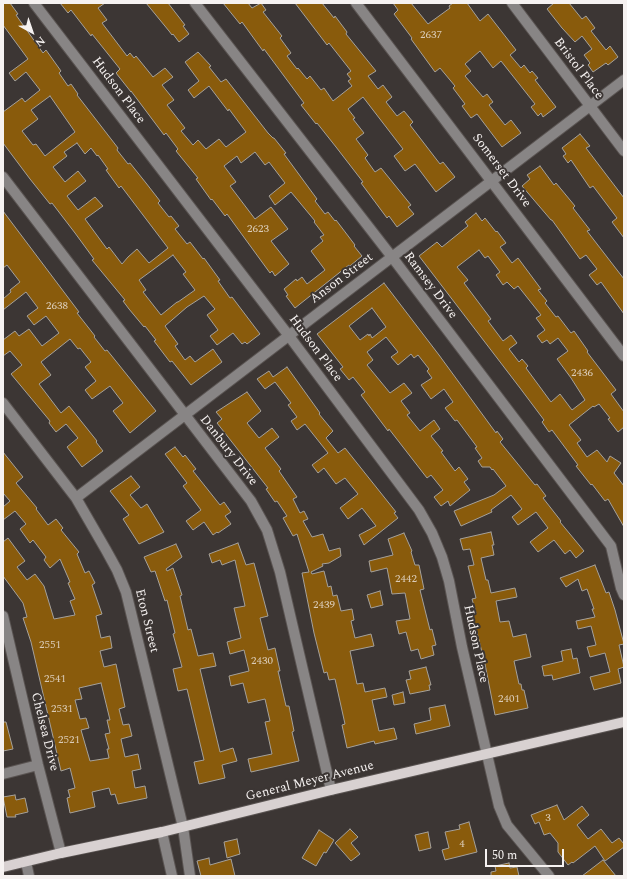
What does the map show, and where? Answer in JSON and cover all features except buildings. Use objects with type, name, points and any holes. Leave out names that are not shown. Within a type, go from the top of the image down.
[{"type":"main road","name":"General Meyer Avenue","points":[[3,868],[61,853],[162,832],[331,790],[624,722]]},
{"type":"street","name":"Hudson Place","points":[[34,3],[289,336],[419,510],[432,533],[442,557],[499,806],[508,825],[549,876]]},
{"type":"street","name":"Ramsey Drive","points":[[195,3],[392,257],[611,546],[624,595]]},
{"type":"street","name":"Somerset Drive","points":[[356,3],[624,356]]},
{"type":"street","name":"Bristol Place","points":[[512,3],[624,150]]},
{"type":"street","name":"Anson Street","points":[[76,498],[624,80]]},
{"type":"street","name":"Danbury Drive","points":[[3,177],[250,500],[267,530],[280,572],[331,790]]},
{"type":"street","name":"Eton Street","points":[[4,406],[76,498],[118,570],[126,592],[182,827],[190,876]]},
{"type":"street","name":"Chelsea Drive","points":[[3,616],[38,765],[61,853]]},
{"type":"street","points":[[3,774],[38,765]]},
{"type":"street","points":[[162,832],[172,876]]},
{"type":"street","points":[[26,862],[29,876]]}]
